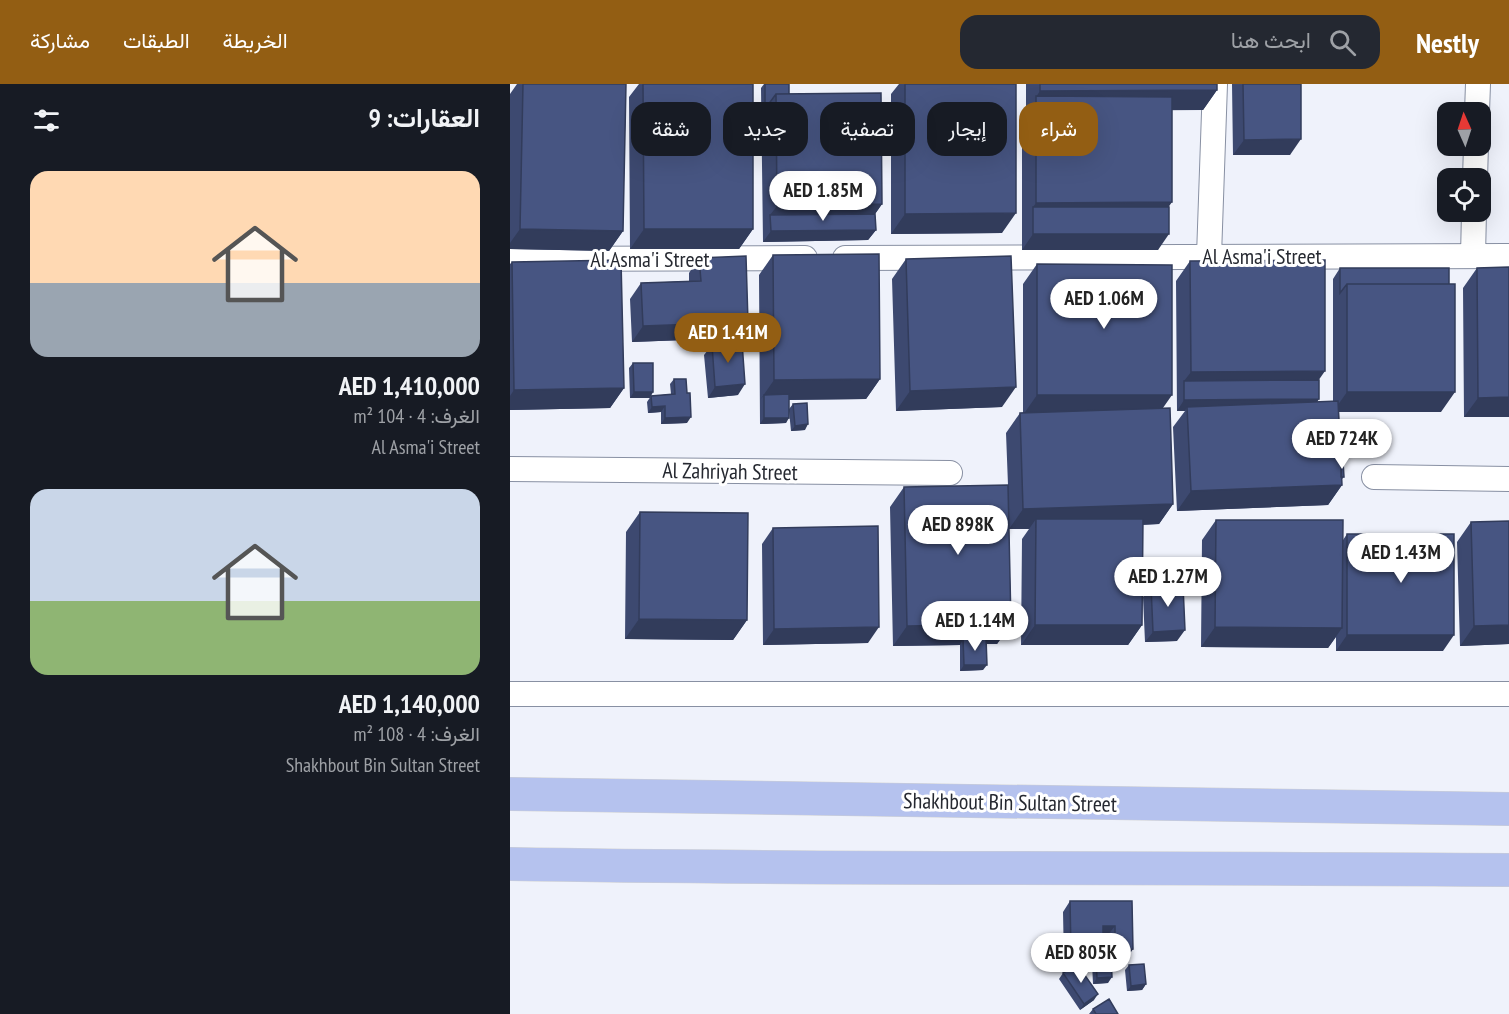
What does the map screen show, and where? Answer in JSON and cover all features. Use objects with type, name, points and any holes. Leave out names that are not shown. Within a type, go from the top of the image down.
[{"type":"main road","name":"Shakhbout Bin Sultan Street","points":[[510,794],[1509,808]]},
{"type":"main road","points":[[510,864],[727,868],[1112,867],[1509,870]]},
{"type":"street","points":[[1209,256],[1215,84]]},
{"type":"street","points":[[1477,102],[1478,84]]},
{"type":"street","points":[[1473,255],[1474,222]]},
{"type":"street","name":"Al Asma'i Street","points":[[510,260],[1509,256]]},
{"type":"street","name":"Al Zahriyah Street","points":[[510,469],[950,473]]},
{"type":"street","points":[[1374,477],[1509,479]]},
{"type":"street","points":[[510,694],[1509,694]]},
{"type":"building","points":[[523,84],[626,84],[623,231],[520,229]]},
{"type":"building","points":[[643,84],[753,84],[753,102],[723,102],[723,156],[753,156],[753,229],[644,229],[643,156],[711,156],[711,102],[643,102]]},
{"type":"building","points":[[765,84],[789,84],[789,94],[776,94],[770,102],[765,102]]},
{"type":"building","points":[[905,84],[1016,84],[1016,213],[905,214],[905,156],[915,156],[915,102],[905,102]]},
{"type":"building","points":[[1040,84],[1217,84],[1217,90],[1040,91]]},
{"type":"building","points":[[1243,84],[1301,84],[1301,139],[1244,140]]},
{"type":"building","points":[[881,93],[881,102],[820,102],[820,156],[882,156],[882,204],[777,206],[777,156],[808,156],[808,102],[776,102],[776,94]]},
{"type":"building","points":[[1036,96],[1172,97],[1172,202],[1036,203],[1036,156],[1098,156],[1098,102],[1036,102]]},
{"type":"building","points":[[1033,207],[1169,207],[1169,234],[1033,234]]},
{"type":"building","points":[[875,214],[876,230],[771,231],[770,215]]},
{"type":"building","points":[[879,254],[880,379],[774,380],[773,255]]},
{"type":"building","points":[[746,256],[748,322],[643,326],[641,283],[701,281],[699,258]]},
{"type":"building","points":[[1011,256],[1016,387],[910,391],[906,259]]},
{"type":"building","points":[[621,260],[624,388],[514,390],[512,262]]},
{"type":"building","points":[[1325,260],[1325,371],[1191,372],[1190,261]]},
{"type":"building","points":[[1037,264],[1172,265],[1172,395],[1037,395]]},
{"type":"building","points":[[1509,267],[1509,397],[1478,398],[1477,268]]},
{"type":"building","points":[[1340,268],[1449,268],[1449,284],[1347,284],[1340,293]]},
{"type":"building","points":[[1347,284],[1455,284],[1455,392],[1347,392]]},
{"type":"building","points":[[742,342],[745,384],[715,387],[712,345]]},
{"type":"building","points":[[633,363],[653,363],[653,392],[634,392]]},
{"type":"building","points":[[674,379],[686,379],[687,393],[690,393],[691,417],[665,418],[665,406],[652,407],[651,396],[675,394]]},
{"type":"building","points":[[1319,380],[1319,399],[1184,400],[1184,381]]},
{"type":"building","points":[[789,394],[789,418],[764,418],[764,395]]},
{"type":"building","points":[[1338,401],[1342,485],[1191,491],[1187,407]]},
{"type":"building","points":[[807,403],[808,424],[795,426],[793,404]]},
{"type":"building","points":[[1170,408],[1173,504],[1023,509],[1020,413]]},
{"type":"building","points":[[1341,461],[1343,461],[1344,477],[1341,477]]},
{"type":"building","points":[[1008,485],[1011,624],[907,626],[904,487]]},
{"type":"building","points":[[640,512],[748,513],[747,620],[639,619]]},
{"type":"building","points":[[1036,519],[1143,519],[1142,625],[1035,625]]},
{"type":"building","points":[[1216,520],[1343,520],[1342,628],[1215,627]]},
{"type":"building","points":[[1509,521],[1509,625],[1474,626],[1471,522]]},
{"type":"building","points":[[878,526],[879,627],[774,629],[773,528]]},
{"type":"building","points":[[1347,534],[1454,534],[1454,635],[1347,635]]},
{"type":"building","points":[[1183,585],[1185,630],[1153,632],[1151,586]]},
{"type":"building","points":[[986,638],[987,665],[964,665],[963,639]]},
{"type":"building","points":[[1070,901],[1132,901],[1133,949],[1115,950],[1115,926],[1103,926],[1103,951],[1071,951]]},
{"type":"building","points":[[1111,956],[1112,977],[1097,978],[1096,958]]},
{"type":"building","points":[[1077,964],[1098,994],[1084,1004],[1063,973]]},
{"type":"building","points":[[1144,964],[1146,984],[1131,986],[1129,965]]},
{"type":"building","points":[[1109,999],[1118,1014],[1096,1014],[1093,1009]]}]
